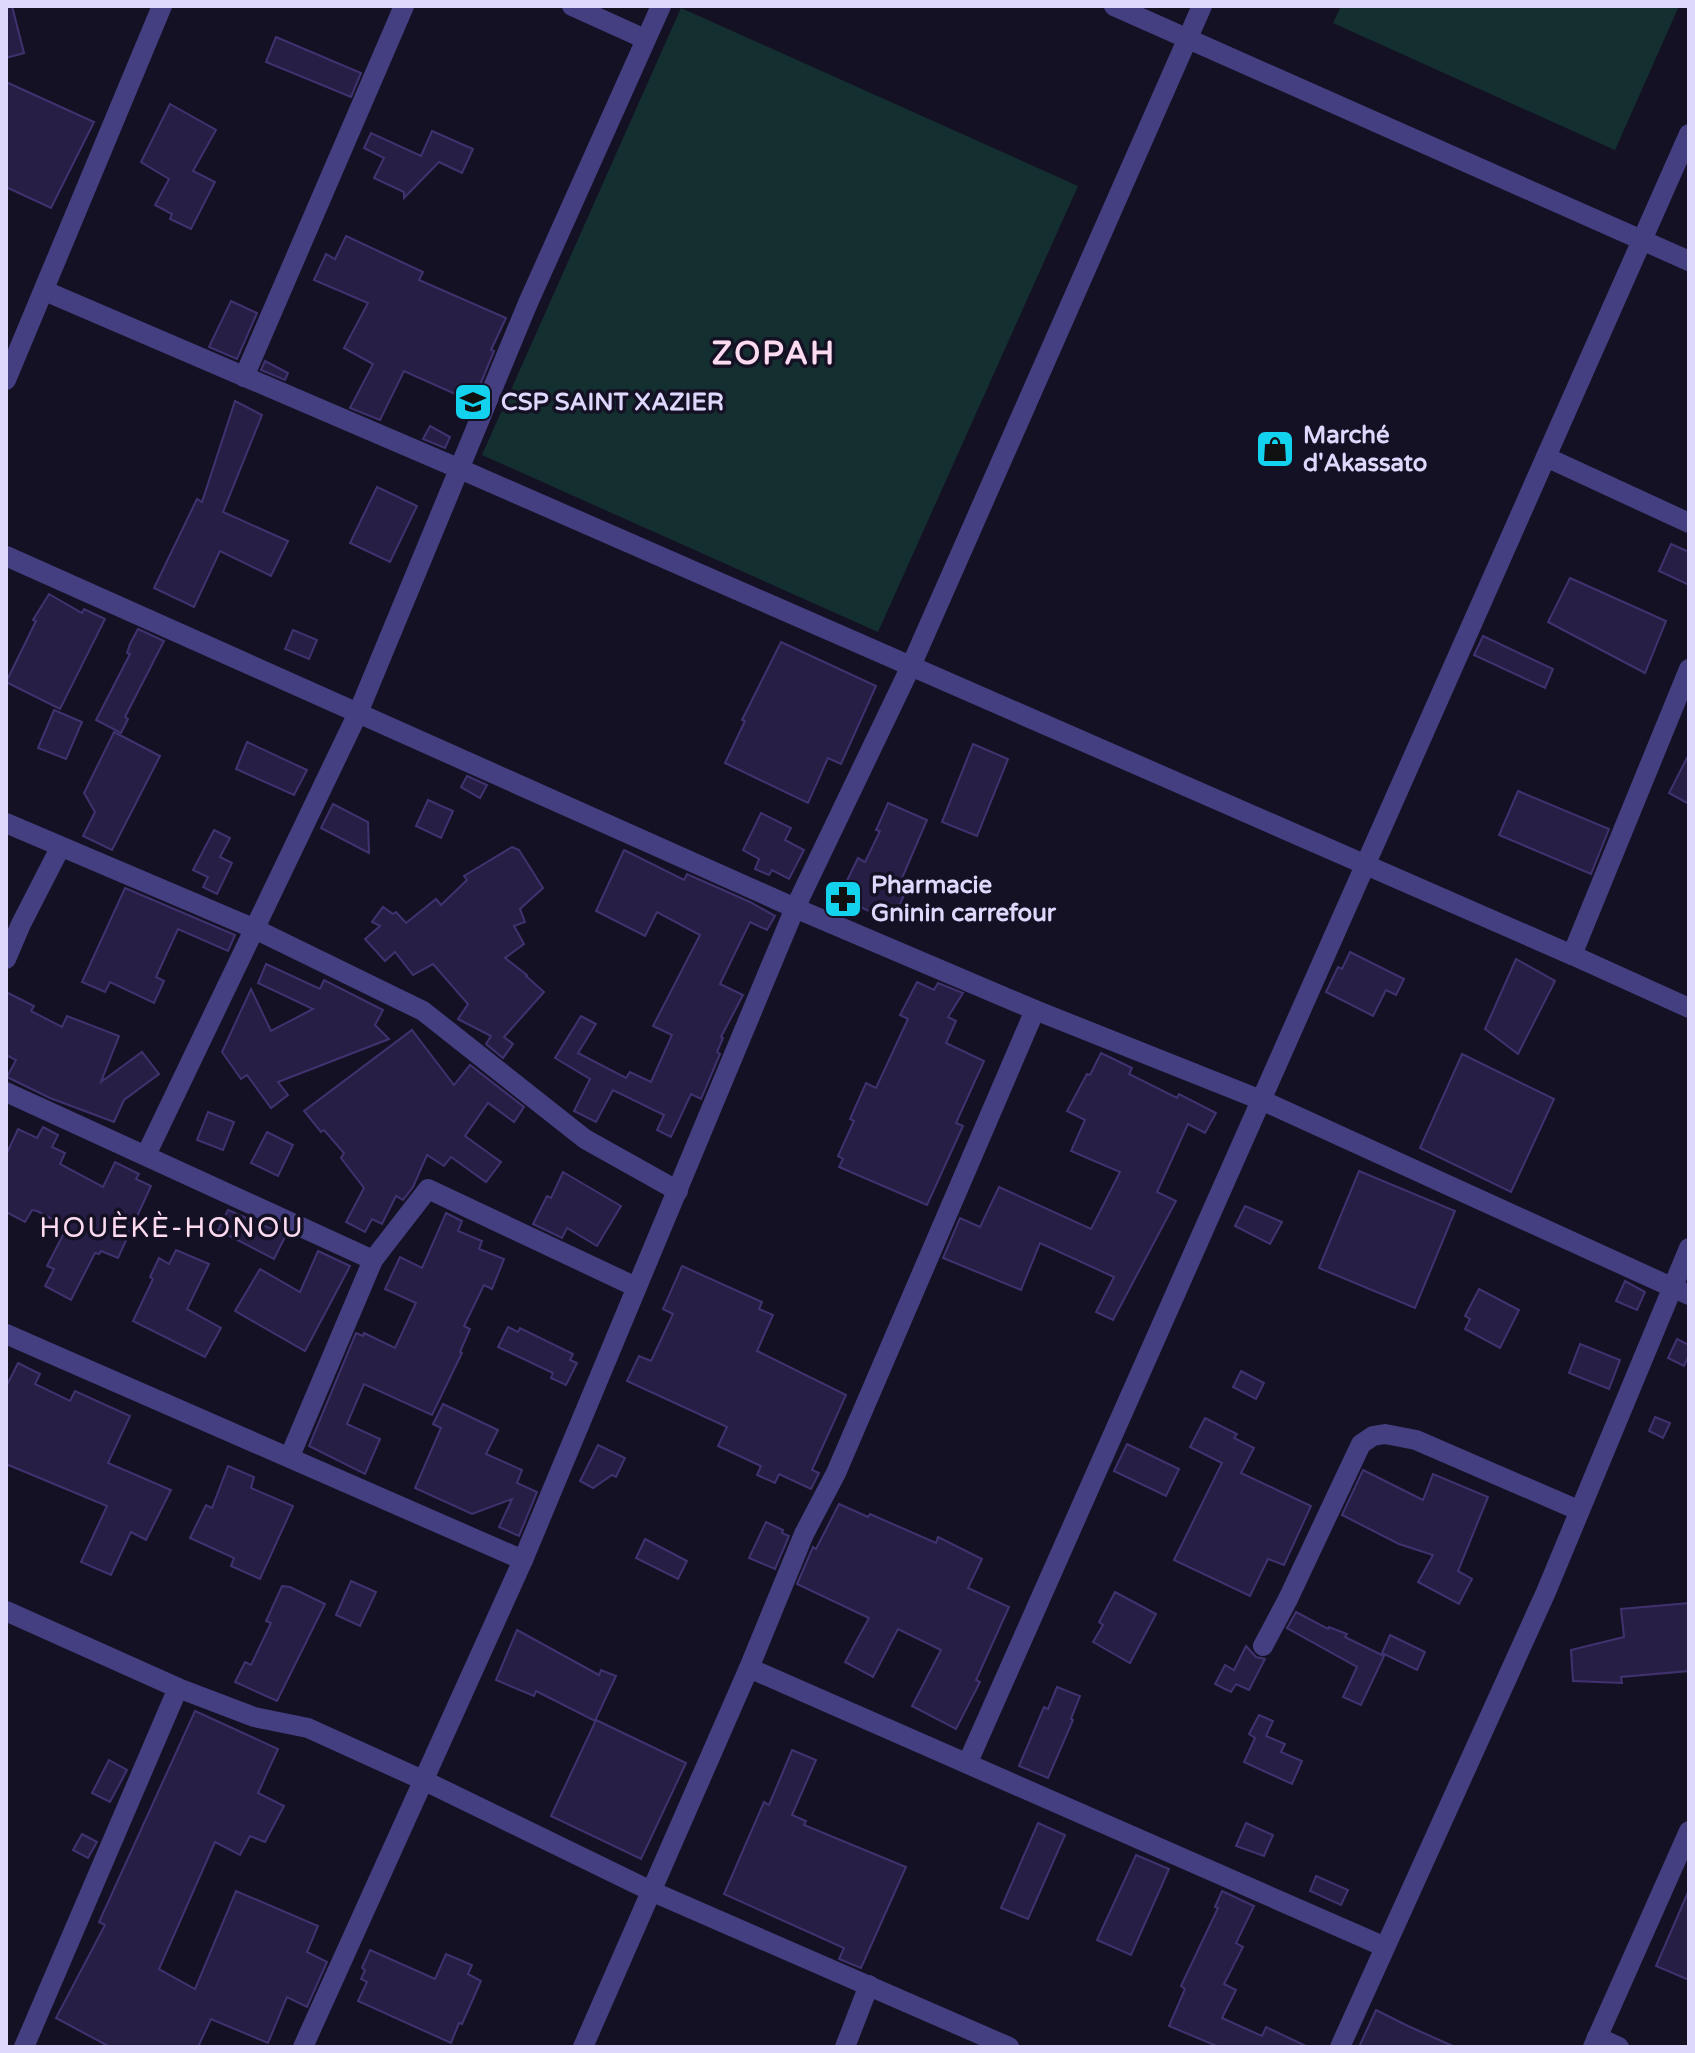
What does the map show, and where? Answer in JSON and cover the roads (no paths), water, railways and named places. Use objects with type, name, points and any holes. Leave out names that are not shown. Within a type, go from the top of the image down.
[{"type":"street","points":[[6,380],[162,6]]},
{"type":"street","points":[[244,377],[404,6]]},
{"type":"street","points":[[572,6],[645,39]]},
{"type":"street","points":[[146,1155],[358,713],[528,303],[661,6]]},
{"type":"street","points":[[1114,6],[1689,261]]},
{"type":"street","points":[[303,2047],[523,1560],[795,908],[911,666],[1202,6]]},
{"type":"street","points":[[968,1762],[1689,134]]},
{"type":"street","points":[[45,291],[460,469],[1689,1008]]},
{"type":"street","points":[[1546,457],[1689,523]]},
{"type":"street","points":[[6,556],[795,908],[1035,1010],[1261,1100],[1680,1291]]},
{"type":"street","points":[[1572,955],[1689,669]]},
{"type":"street","points":[[6,823],[255,929],[423,1011],[585,1139],[678,1191]]},
{"type":"street","points":[[6,959],[60,848]]},
{"type":"street","points":[[583,2047],[749,1668],[804,1534],[836,1473],[1035,1010]]},
{"type":"street","points":[[6,1092],[373,1260]]},
{"type":"street","points":[[290,1456],[373,1260],[428,1189],[636,1287]]},
{"type":"street","points":[[1340,2047],[1546,1592],[1578,1510],[1680,1291],[1689,1248]]},
{"type":"street","points":[[6,1334],[523,1560]]},
{"type":"street","points":[[1263,1646],[1361,1444],[1373,1436],[1385,1434],[1416,1440],[1578,1510]]},
{"type":"street","points":[[6,1611],[178,1688],[254,1717],[308,1728],[651,1891],[1009,2047]]},
{"type":"street","points":[[749,1668],[1385,1947]]},
{"type":"street","points":[[24,2047],[178,1688]]},
{"type":"street","points":[[1619,2047],[1595,2042],[1689,1831]]},
{"type":"street","points":[[845,2047],[869,1985]]},
{"type":"place","name":"CSP SAINT XAZIER","points":[[473,402]]},
{"type":"place","name":"Marché d'Akassato","points":[[1275,449]]},
{"type":"place","name":"Pharmacie Gninin carrefour","points":[[843,899]]},
{"type":"district","name":"ZOPAH","points":[[774,354]]},
{"type":"district","name":"HOUÈKÈ-HONOU","points":[[172,1228]]}]
